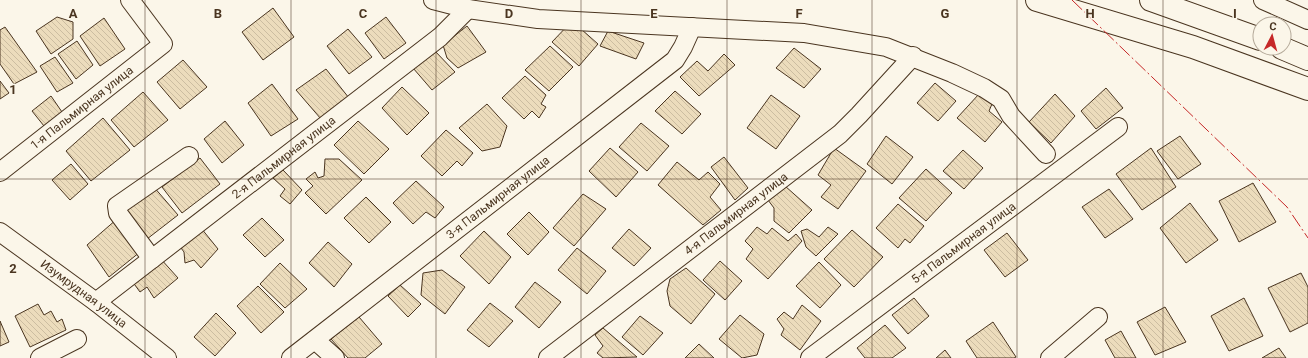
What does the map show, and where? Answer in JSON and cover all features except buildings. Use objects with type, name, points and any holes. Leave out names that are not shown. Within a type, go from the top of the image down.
[{"type":"main road","points":[[1037,0],[1193,47],[1308,89]]},
{"type":"main road","points":[[1151,0],[1252,36]]},
{"type":"main road","points":[[1292,52],[1308,59]]},
{"type":"street","name":"1-я Пальмирная улица","points":[[0,172],[163,44],[130,0]]},
{"type":"street","points":[[433,0],[468,9],[538,19],[804,33],[886,47],[913,56],[952,73],[984,88],[1001,99],[1011,116],[1046,154]]},
{"type":"street","points":[[1263,0],[1308,20]]},
{"type":"street","name":"2-я Пальмирная улица","points":[[96,302],[440,38],[468,9]]},
{"type":"street","name":"3-я Пальмирная улица","points":[[291,358],[674,60],[683,47],[692,27]]},
{"type":"street","name":"4-я Пальмирная улица","points":[[548,358],[840,134],[913,56]]},
{"type":"street","name":"5-я Пальмирная улица","points":[[810,358],[1118,127]]},
{"type":"street","points":[[152,259],[118,213],[117,206],[189,156]]},
{"type":"street","name":"Изумрудная улица","points":[[0,232],[96,302],[167,358]]},
{"type":"street","points":[[1050,358],[1098,317]]},
{"type":"street","points":[[40,358],[77,339]]},
{"type":"street","points":[[315,340],[335,358]]},
{"type":"power","points":[[1072,0],[1287,207],[1308,238]]}]
